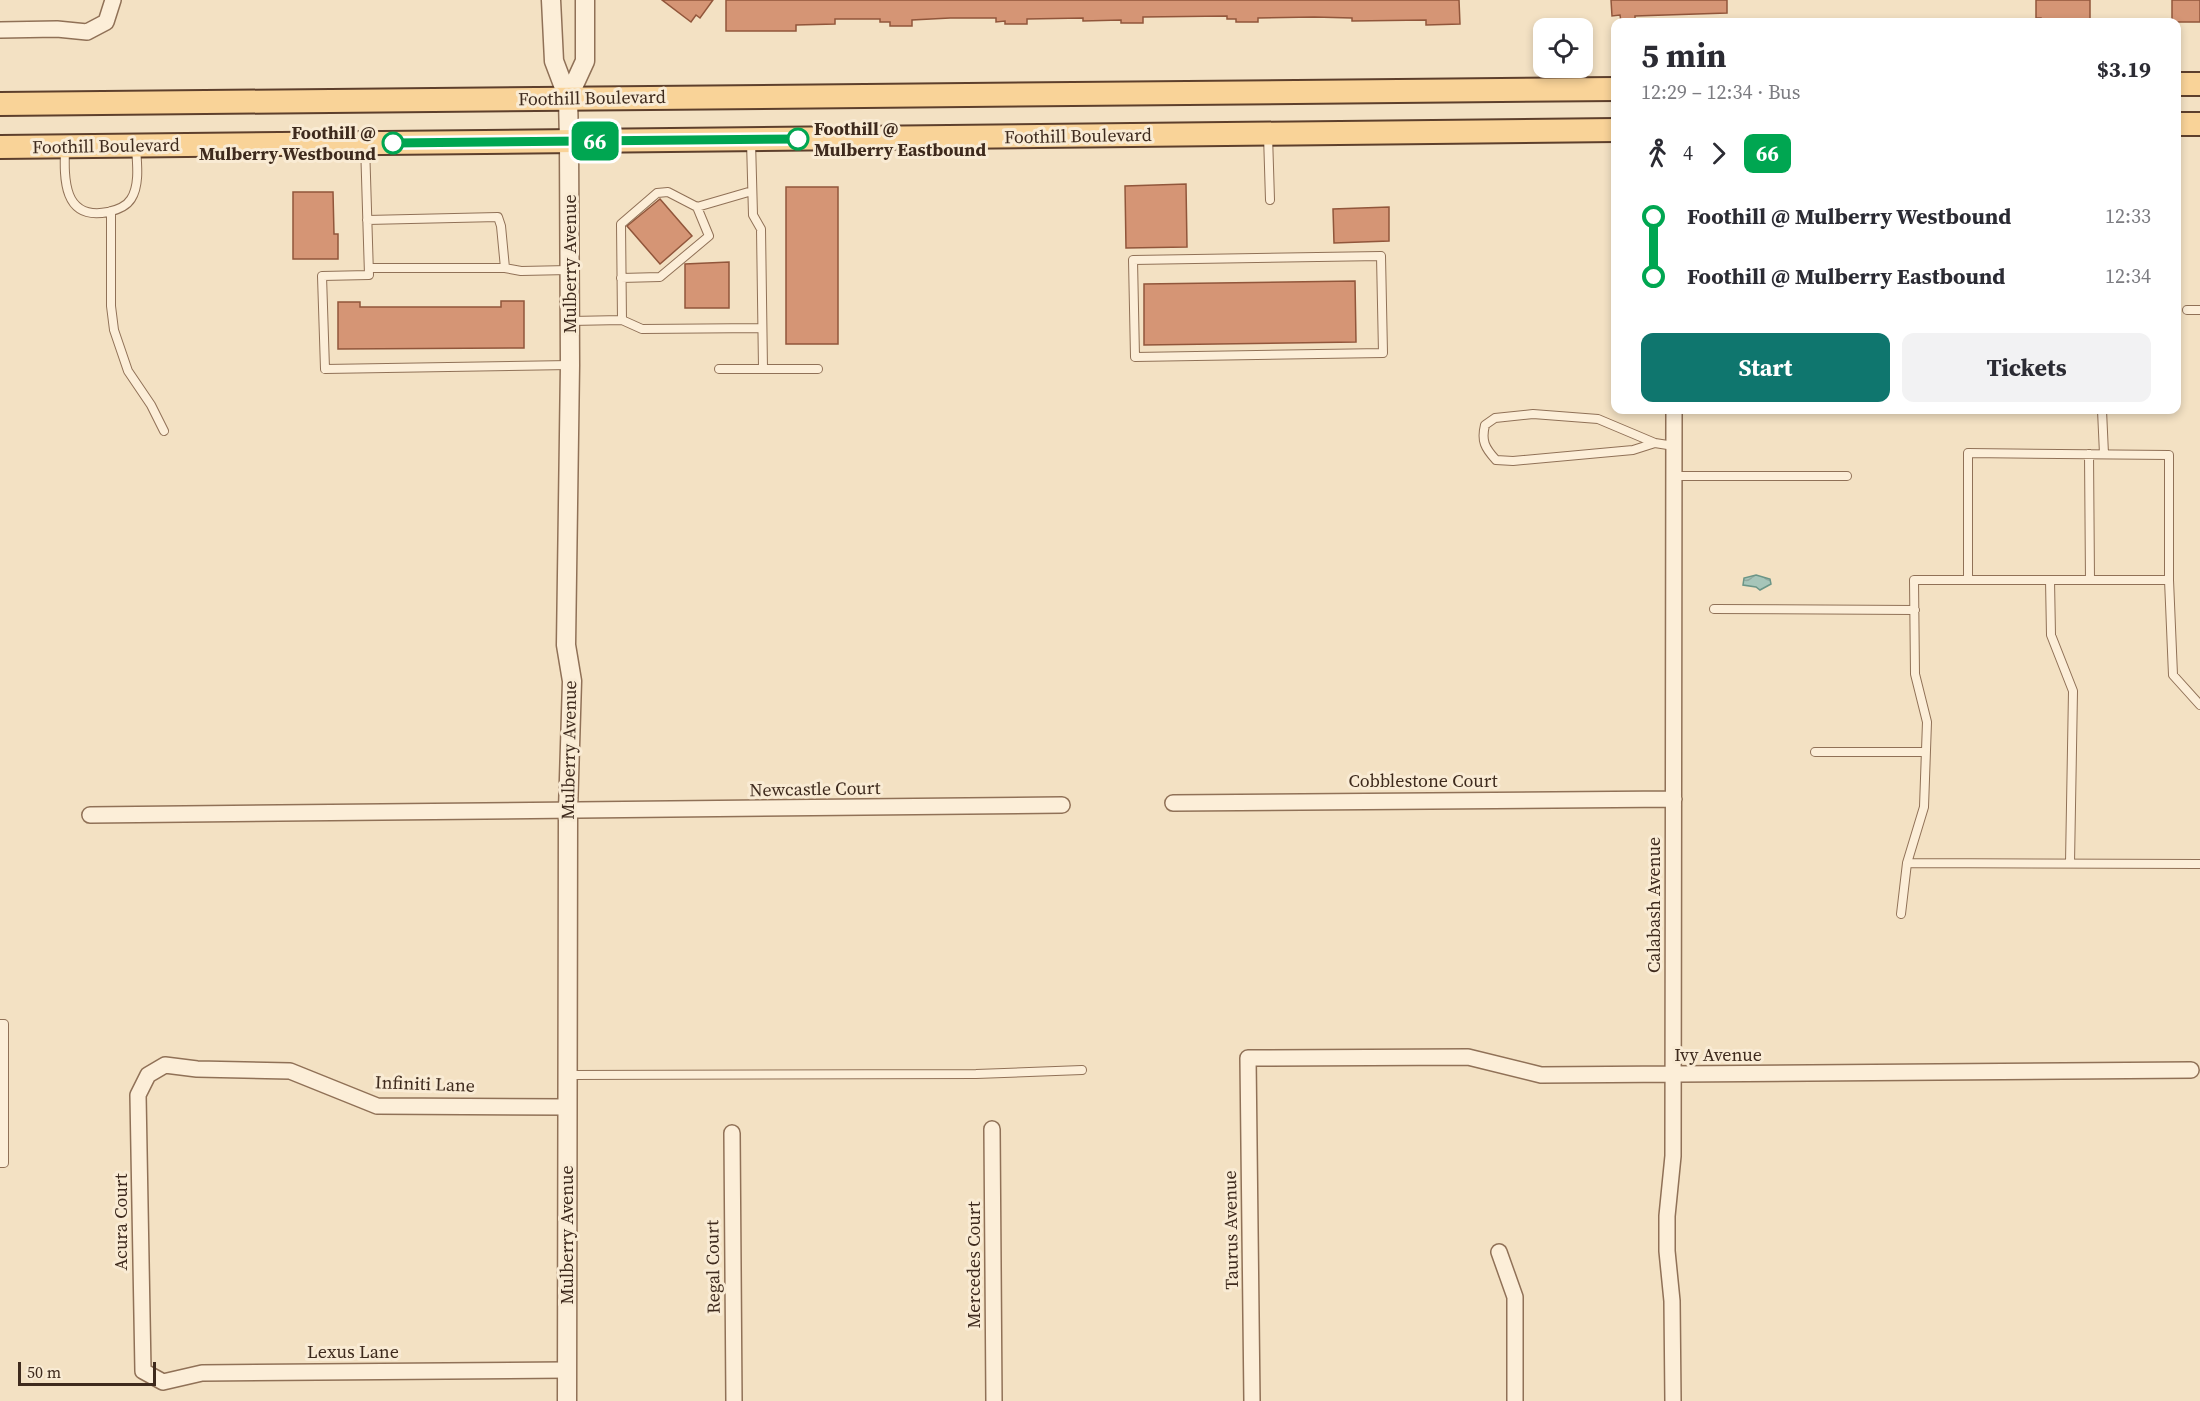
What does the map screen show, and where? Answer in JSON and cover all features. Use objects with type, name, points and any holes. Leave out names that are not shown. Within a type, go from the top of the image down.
[{"type":"main road","points":[[2181,84],[2200,84]]},
{"type":"main road","name":"Foothill Boulevard","points":[[0,104],[1611,89]]},
{"type":"main road","points":[[2181,124],[2200,124]]},
{"type":"main road","name":"Foothill Boulevard","points":[[0,147],[1611,129]]},
{"type":"street","points":[[0,30],[57,29],[87,32],[106,22],[113,0]]},
{"type":"street","name":"Mulberry Avenue","points":[[551,0],[554,61],[568,98],[569,141],[570,365],[566,645],[572,681],[568,811],[567,1401]]},
{"type":"street","name":"Mulberry Avenue","points":[[568,98],[585,61],[585,0]]},
{"type":"street","name":"Calabash Avenue","points":[[1673,1401],[1672,1301],[1667,1251],[1667,1216],[1673,1156],[1674,414]]},
{"type":"street","name":"Cobblestone Court","points":[[1173,803],[1674,799]]},
{"type":"street","name":"Newcastle Court","points":[[90,815],[1062,805]]},
{"type":"street","name":"Ivy Avenue","points":[[1248,1058],[1468,1057],[1541,1076],[2191,1070]]},
{"type":"street","name":"Taurus Avenue","points":[[1248,1058],[1252,1401]]},
{"type":"street","name":"Infiniti Lane","points":[[148,1076],[165,1065],[197,1069],[290,1071],[377,1106],[567,1107]]},
{"type":"street","name":"Acura Court","points":[[143,1371],[138,1095],[148,1076]]},
{"type":"street","name":"Mercedes Court","points":[[992,1129],[994,1401]]},
{"type":"street","name":"Regal Court","points":[[732,1133],[734,1401]]},
{"type":"street","points":[[1499,1252],[1515,1297],[1515,1401]]},
{"type":"street","name":"Lexus Lane","points":[[143,1371],[163,1382],[202,1373],[567,1370]]},
{"type":"lane","points":[[1268,133],[1270,200]]},
{"type":"lane","points":[[751,139],[753,215],[761,230],[763,368]]},
{"type":"lane","points":[[365,143],[369,274],[322,276],[325,369],[570,365]]},
{"type":"lane","points":[[65,147],[66,188],[73,202],[80,209],[88,212],[111,212],[125,206],[132,197],[136,186],[136,146]]},
{"type":"lane","points":[[697,207],[752,191]]},
{"type":"lane","points":[[621,278],[660,277],[709,236],[697,207],[668,192],[657,193],[621,224],[621,278],[622,320]]},
{"type":"lane","points":[[111,212],[111,306],[114,330],[128,371],[151,405],[164,431]]},
{"type":"lane","points":[[368,220],[498,217],[505,268]]},
{"type":"lane","points":[[1381,256],[1383,353],[1135,357],[1133,260],[1215,259],[1381,256]]},
{"type":"lane","points":[[369,268],[570,270]]},
{"type":"lane","points":[[2187,310],[2200,310]]},
{"type":"lane","points":[[570,321],[622,320],[642,329],[762,328]]},
{"type":"lane","points":[[719,369],[818,369]]},
{"type":"lane","points":[[1655,442],[1633,450],[1514,461],[1496,460],[1485,449],[1482,438],[1485,425],[1495,418],[1533,414],[1598,419],[1655,442],[1674,446]]},
{"type":"lane","points":[[2102,414],[2104,454]]},
{"type":"lane","points":[[1968,580],[1968,453],[2169,455],[2169,580],[2173,675],[2200,705]]},
{"type":"lane","points":[[2089,454],[2090,580]]},
{"type":"lane","points":[[1674,476],[1847,476]]},
{"type":"lane","points":[[1901,915],[1907,863],[1924,807],[1927,722],[1915,674],[1914,580],[2169,580]]},
{"type":"lane","points":[[2050,580],[2051,635],[2073,691],[2070,863]]},
{"type":"lane","points":[[1714,609],[1915,610]]},
{"type":"lane","points":[[1815,752],[1926,752]]},
{"type":"lane","points":[[1907,863],[2200,864]]},
{"type":"lane","points":[[0,1024],[4,1024],[4,1163],[0,1163]]},
{"type":"lane","points":[[567,1075],[976,1074],[1082,1070]]},
{"type":"water","points":[[1756,575],[1770,579],[1771,584],[1760,590],[1743,585],[1744,578]]},
{"type":"building","points":[[662,0],[713,0],[700,18],[696,15],[691,22]]},
{"type":"building","points":[[726,0],[1459,0],[1460,24],[1426,25],[1426,20],[1352,21],[1352,18],[1314,17],[1258,18],[1258,22],[1236,22],[1236,19],[1227,19],[1227,16],[1143,17],[1143,23],[1121,23],[1121,20],[1083,21],[1083,18],[1027,19],[1027,24],[1005,24],[1005,21],[996,22],[996,18],[950,18],[912,20],[912,26],[890,26],[890,22],[880,22],[880,19],[835,19],[835,24],[796,25],[796,31],[726,31]]},
{"type":"building","points":[[1611,0],[1727,0],[1727,13],[1635,16],[1635,18],[1612,16]]},
{"type":"building","points":[[2036,0],[2090,0],[2090,18],[2036,18]]},
{"type":"building","points":[[2172,0],[2200,0],[2200,22],[2181,22],[2181,18],[2172,18]]},
{"type":"building","points":[[1186,184],[1187,247],[1126,248],[1125,186]]},
{"type":"building","points":[[786,187],[838,187],[838,344],[786,344]]},
{"type":"building","points":[[293,192],[333,192],[334,234],[338,234],[338,259],[293,259]]},
{"type":"building","points":[[660,199],[692,236],[660,264],[627,226]]},
{"type":"building","points":[[1389,207],[1389,241],[1334,243],[1333,209]]},
{"type":"building","points":[[729,262],[729,308],[685,308],[685,264]]},
{"type":"building","points":[[1355,281],[1356,342],[1144,345],[1144,284]]},
{"type":"building","points":[[501,301],[524,301],[524,348],[338,349],[338,302],[360,302],[360,307],[501,307]]},
{"type":"bus line","name":"66","points":[[393,143],[798,139]]},
{"type":"place","name":"Foothill @ Mulberry Eastbound","points":[[798,139]]},
{"type":"place","name":"Foothill @ Mulberry Westbound","points":[[393,143]]}]
